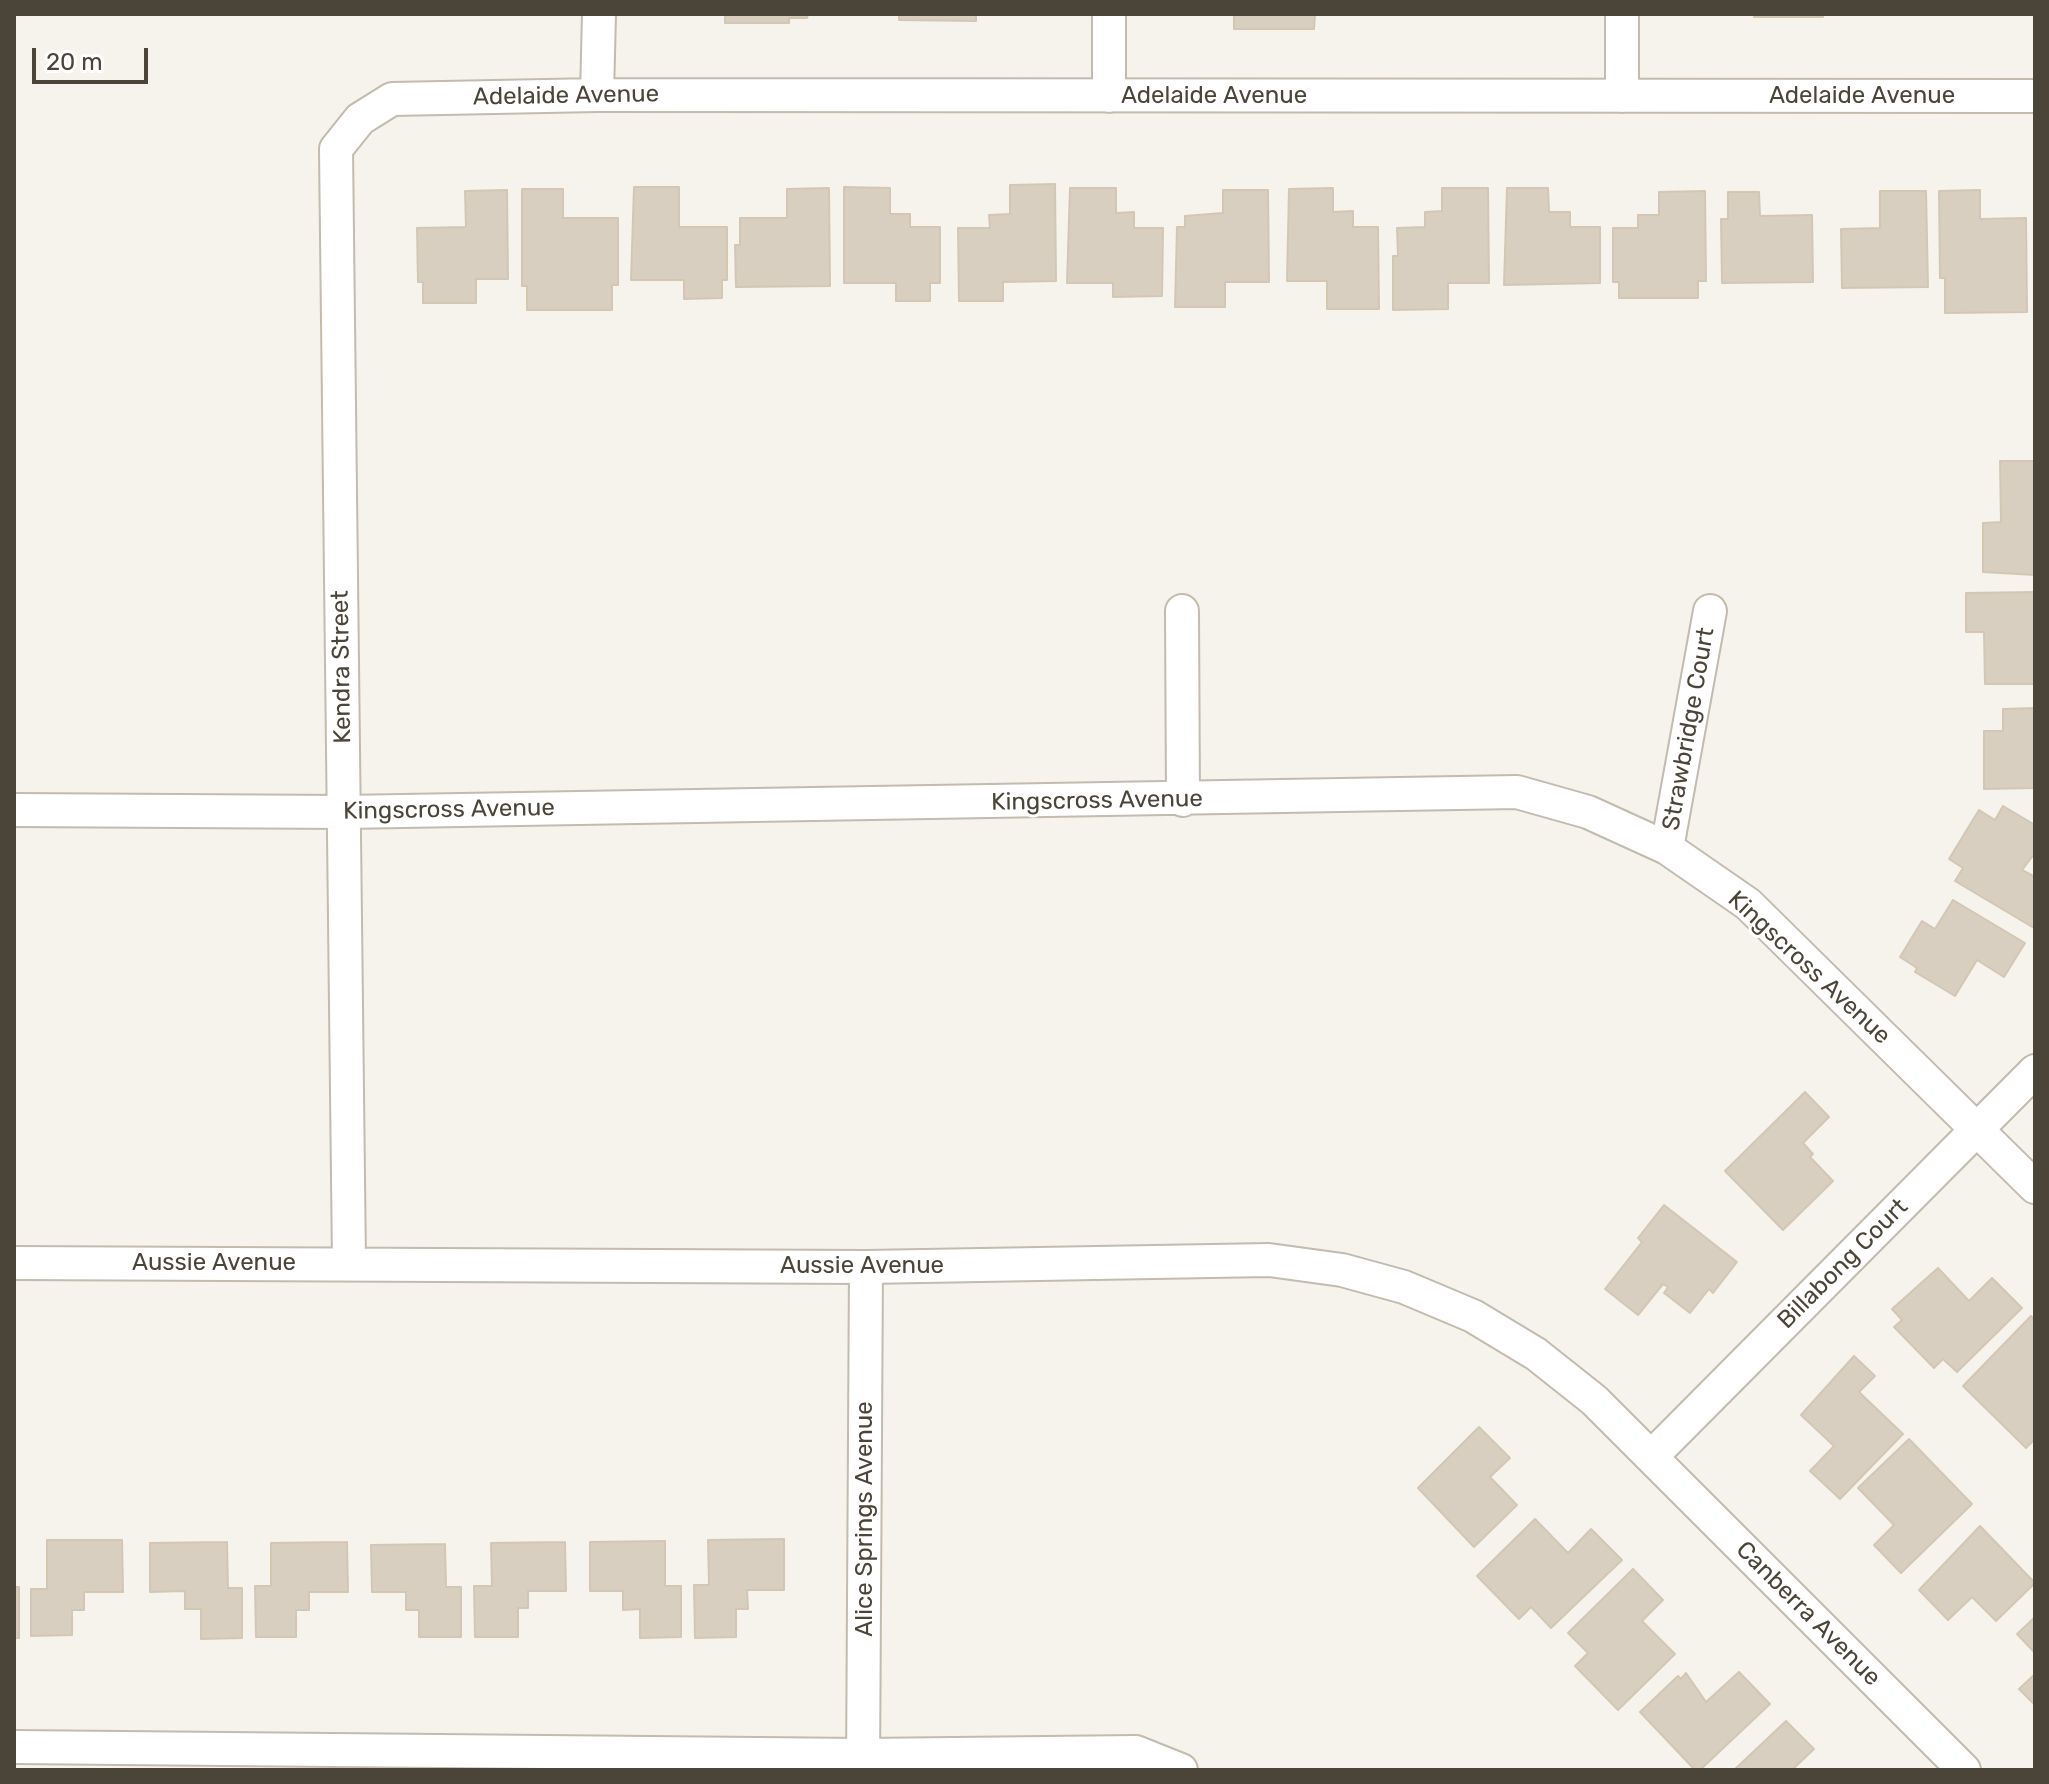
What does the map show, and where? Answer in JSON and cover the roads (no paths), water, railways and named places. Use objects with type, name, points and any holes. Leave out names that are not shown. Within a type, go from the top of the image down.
[{"type":"street","points":[[597,95],[599,14]]},
{"type":"street","points":[[1109,14],[1109,96]]},
{"type":"street","points":[[1622,14],[1622,96]]},
{"type":"street","name":"Adelaide Avenue","points":[[392,99],[597,95],[2035,96]]},
{"type":"street","name":"Kendra Street","points":[[349,1262],[336,149],[360,119],[392,99]]},
{"type":"street","points":[[1182,611],[1183,800]]},
{"type":"street","name":"Strawbridge Court","points":[[1667,848],[1710,611]]},
{"type":"street","name":"Kingscross Avenue","points":[[14,810],[344,812],[1517,792],[1588,812],[1667,848],[1748,904],[2035,1187]]},
{"type":"street","name":"Billabong Court","points":[[1651,1457],[2035,1071]]},
{"type":"street","name":"Aussie Avenue","points":[[14,1263],[349,1262],[866,1267],[1269,1260],[1342,1270],[1404,1287],[1473,1316],[1536,1354],[1594,1400],[1651,1457]]},
{"type":"street","name":"Alice Springs Avenue","points":[[863,1762],[866,1267]]},
{"type":"street","name":"Canberra Avenue","points":[[1651,1457],[1964,1770]]},
{"type":"street","points":[[14,1747],[863,1762],[1136,1752],[1181,1770]]}]
